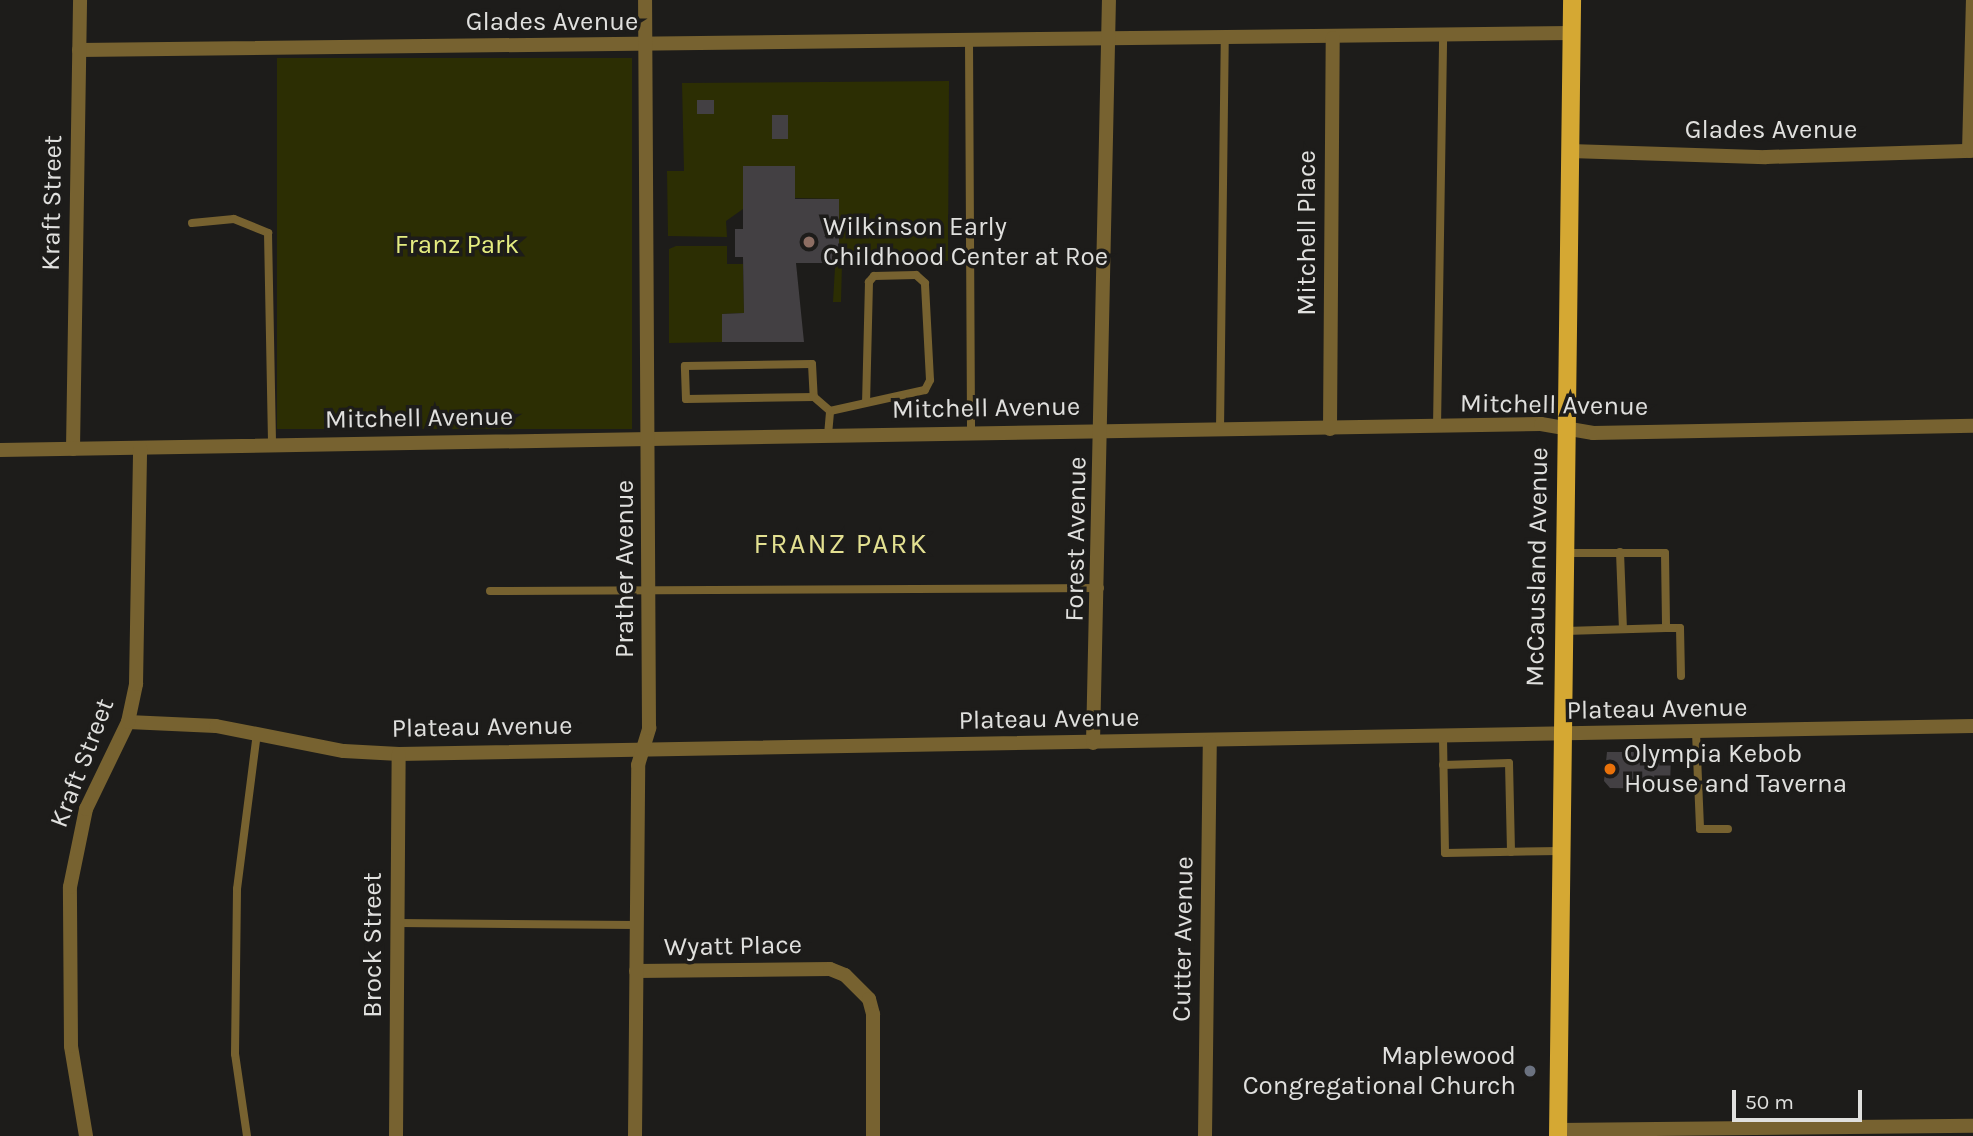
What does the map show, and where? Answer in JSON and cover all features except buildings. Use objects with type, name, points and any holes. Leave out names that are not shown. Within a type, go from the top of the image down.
[{"type":"main road","name":"McCausland Avenue","points":[[1558,1133],[1560,736],[1572,0]]},
{"type":"street","name":"Kraft Street","points":[[73,449],[80,0]]},
{"type":"street","name":"Prather Avenue","points":[[635,1136],[635,925],[643,749],[649,728],[645,0]]},
{"type":"street","name":"Forest Avenue","points":[[1093,743],[1100,588],[1109,0]]},
{"type":"street","points":[[1971,151],[1973,0]]},
{"type":"street","name":"Glades Avenue","points":[[79,50],[969,43],[1571,33]]},
{"type":"street","name":"Mitchell Place","points":[[1330,429],[1333,38]]},
{"type":"street","name":"Glades Avenue","points":[[1570,150],[1766,157],[1971,151]]},
{"type":"street","name":"Mitchell Avenue","points":[[0,450],[1103,430],[1973,426]]},
{"type":"street","name":"Kraft Street","points":[[86,1136],[71,1046],[70,887],[86,809],[128,722],[140,645],[140,448]]},
{"type":"street","name":"Plateau Avenue","points":[[128,722],[257,731],[344,751],[399,754],[1560,736],[1973,726]]},
{"type":"street","name":"Cutter Avenue","points":[[1205,1136],[1210,742]]},
{"type":"street","name":"Brock Street","points":[[396,1136],[399,754]]},
{"type":"street","name":"Wyatt Place","points":[[636,971],[830,969],[859,985],[871,1006],[873,1136]]},
{"type":"street","points":[[1558,1133],[1973,1126]]},
{"type":"lane","points":[[1437,427],[1443,35]]},
{"type":"lane","points":[[1220,430],[1224,40]]},
{"type":"lane","points":[[969,43],[971,433]]},
{"type":"lane","points":[[192,223],[234,219],[268,233],[272,445]]},
{"type":"lane","points":[[830,411],[925,390],[930,380],[925,283],[916,275],[873,276],[869,282],[866,402]]},
{"type":"lane","points":[[814,397],[812,364],[685,366],[686,399],[814,397],[830,411]]},
{"type":"lane","points":[[828,435],[830,411]]},
{"type":"lane","points":[[1620,552],[1623,629]]},
{"type":"lane","points":[[1564,553],[1665,553],[1665,628]]},
{"type":"lane","points":[[490,591],[650,593],[1100,588]]},
{"type":"lane","points":[[1562,631],[1680,628],[1681,676]]},
{"type":"lane","points":[[247,1136],[235,1055],[237,889],[257,731]]},
{"type":"lane","points":[[1696,732],[1700,829],[1728,829]]},
{"type":"lane","points":[[1443,738],[1445,853],[1560,851]]},
{"type":"lane","points":[[1443,765],[1509,763],[1511,852]]},
{"type":"lane","points":[[398,923],[635,925]]},
{"type":"green space","name":"Franz Park","points":[[277,58],[632,58],[632,429],[277,429]]},
{"type":"green space","points":[[949,81],[948,261],[842,263],[841,302],[833,302],[839,199],[795,198],[795,166],[743,167],[743,209],[726,221],[727,237],[668,236],[667,171],[684,171],[682,83]]},
{"type":"green space","points":[[676,246],[727,246],[727,264],[743,264],[744,313],[722,314],[722,342],[669,343],[669,249]]},
{"type":"place","name":"Wilkinson Early Childhood Center at Roe","points":[[809,242]]},
{"type":"place","name":"Olympia Kebob House and Taverna","points":[[1610,769]]},
{"type":"place","name":"Maplewood Congregational Church","points":[[1530,1071]]},
{"type":"district","name":"FRANZ PARK","points":[[841,544]]}]
